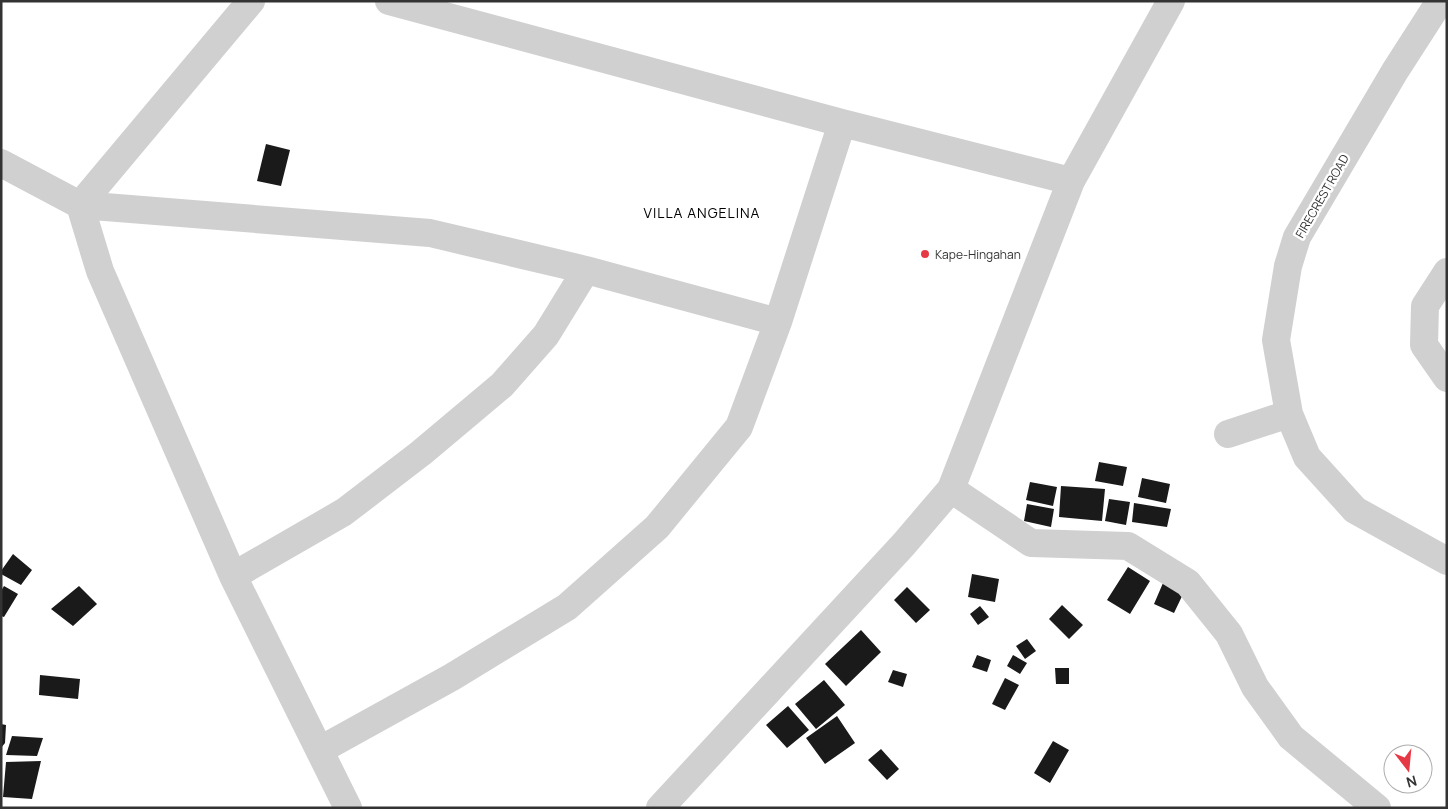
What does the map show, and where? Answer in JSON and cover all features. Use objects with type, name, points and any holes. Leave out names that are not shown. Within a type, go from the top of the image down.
[{"type":"street","points":[[80,205],[251,1]]},
{"type":"street","points":[[389,1],[842,123],[1071,181]]},
{"type":"street","points":[[660,808],[904,544],[951,489],[1071,181],[1171,1]]},
{"type":"street","name":"FIRECREST ROAD","points":[[1440,1],[1394,70],[1297,237],[1288,266],[1276,340],[1289,414],[1307,457],[1355,510],[1447,561]]},
{"type":"street","points":[[320,750],[452,677],[568,607],[657,527],[738,427],[778,322],[842,123]]},
{"type":"street","points":[[1,163],[80,205],[430,233],[586,270],[778,322]]},
{"type":"street","points":[[80,205],[100,271],[233,576],[348,808]]},
{"type":"street","points":[[233,576],[344,512],[421,453],[502,385],[546,335],[586,270]]},
{"type":"street","points":[[1447,272],[1425,306],[1424,345],[1447,378]]},
{"type":"street","points":[[1228,434],[1289,414]]},
{"type":"street","points":[[951,489],[1031,543],[1128,546],[1188,583],[1230,634],[1256,687],[1291,737],[1350,799],[1377,808]]},
{"type":"building","points":[[266,144],[290,150],[281,186],[257,181]]},
{"type":"building","points":[[1099,462],[1127,467],[1123,486],[1095,481]]},
{"type":"building","points":[[1142,478],[1170,484],[1166,503],[1138,497]]},
{"type":"building","points":[[1030,482],[1057,487],[1053,506],[1026,500]]},
{"type":"building","points":[[1061,486],[1105,489],[1102,521],[1059,517]]},
{"type":"building","points":[[1109,499],[1130,502],[1126,525],[1105,521]]},
{"type":"building","points":[[1134,503],[1171,509],[1167,527],[1132,522]]},
{"type":"building","points":[[1027,504],[1054,509],[1051,527],[1024,521]]},
{"type":"building","points":[[13,554],[32,570],[21,585],[1,574],[1,571]]},
{"type":"building","points":[[1128,567],[1150,581],[1130,614],[1107,600]]},
{"type":"building","points":[[972,574],[999,579],[995,602],[968,597]]},
{"type":"building","points":[[1163,583],[1184,592],[1174,613],[1154,604]]},
{"type":"building","points":[[4,586],[18,594],[4,617],[1,616],[1,591]]},
{"type":"building","points":[[79,586],[97,604],[73,626],[51,609]]},
{"type":"building","points":[[907,587],[930,610],[916,623],[894,600]]},
{"type":"building","points":[[1062,605],[1083,625],[1069,639],[1049,619]]},
{"type":"building","points":[[980,606],[989,617],[978,625],[970,614]]},
{"type":"building","points":[[861,630],[881,652],[846,686],[825,664]]},
{"type":"building","points":[[1027,639],[1036,651],[1025,659],[1016,646]]},
{"type":"building","points":[[977,655],[991,660],[987,672],[972,667]]},
{"type":"building","points":[[1013,655],[1027,663],[1020,674],[1007,666]]},
{"type":"building","points":[[1055,668],[1069,668],[1069,684],[1056,684]]},
{"type":"building","points":[[893,670],[907,674],[903,687],[888,682]]},
{"type":"building","points":[[40,675],[80,679],[78,699],[39,695]]},
{"type":"building","points":[[1005,678],[1019,685],[1005,710],[992,704]]},
{"type":"building","points":[[824,680],[845,705],[816,729],[795,704]]},
{"type":"building","points":[[788,706],[809,730],[787,748],[766,725]]},
{"type":"building","points":[[837,716],[855,743],[825,764],[806,738]]},
{"type":"building","points":[[1,724],[6,725],[5,743],[1,748]]},
{"type":"building","points":[[12,736],[43,738],[37,756],[6,755]]},
{"type":"building","points":[[1053,741],[1069,750],[1050,783],[1034,773]]},
{"type":"building","points":[[881,749],[899,769],[887,780],[868,760]]},
{"type":"building","points":[[41,761],[32,799],[3,797],[6,762]]},
{"type":"place","name":"Kape-Hingahan","points":[[925,254]]},
{"type":"district","name":"VILLA ANGELINA","points":[[702,212]]}]
